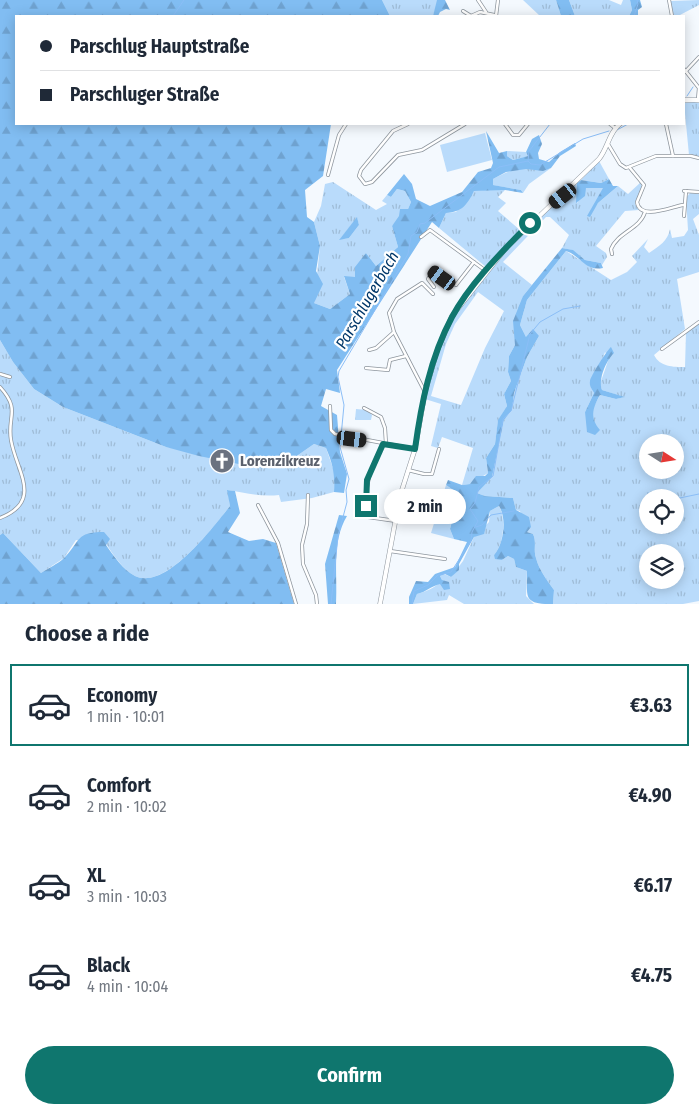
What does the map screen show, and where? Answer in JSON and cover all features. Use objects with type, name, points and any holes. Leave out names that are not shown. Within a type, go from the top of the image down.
[{"type":"main road","points":[[685,100],[699,99]]},
{"type":"main road","points":[[380,604],[400,496],[415,449],[425,392],[452,316],[486,272],[530,223],[563,196],[599,159],[615,128],[619,125]]},
{"type":"street","points":[[478,0],[486,12]]},
{"type":"street","points":[[475,15],[486,12],[495,15],[498,0]]},
{"type":"street","points":[[669,0],[672,15]]},
{"type":"street","points":[[463,11],[469,15]]},
{"type":"street","points":[[685,69],[699,57]]},
{"type":"street","points":[[685,71],[699,88],[699,99]]},
{"type":"street","points":[[328,175],[339,134],[345,125]]},
{"type":"street","points":[[406,125],[393,131],[361,170],[359,176],[365,184],[372,182],[398,155],[422,150],[463,125]]},
{"type":"street","points":[[506,125],[513,135],[518,135],[527,125]]},
{"type":"street","points":[[611,125],[615,128]]},
{"type":"street","points":[[666,125],[673,156]]},
{"type":"street","points":[[608,144],[620,164],[630,168],[644,185],[636,205],[646,212],[683,206]]},
{"type":"street","points":[[630,168],[647,158],[673,156],[699,158]]},
{"type":"street","points":[[684,216],[685,191],[699,192]]},
{"type":"street","points":[[612,254],[611,249],[614,242],[641,221],[646,212]]},
{"type":"street","points":[[421,237],[430,230],[486,272]]},
{"type":"street","points":[[434,287],[428,279],[433,271],[455,286],[474,262]]},
{"type":"street","points":[[425,392],[394,332],[389,313],[393,303],[422,284],[432,294]]},
{"type":"street","points":[[662,349],[699,322]]},
{"type":"street","points":[[369,350],[376,348],[394,332]]},
{"type":"street","points":[[366,368],[388,370],[390,360],[406,356]]},
{"type":"street","points":[[0,374],[10,377]]},
{"type":"street","points":[[0,387],[10,400],[14,411],[9,430],[12,450],[23,476],[24,494],[20,506],[12,513],[0,518]]},
{"type":"street","points":[[330,406],[331,430],[336,434],[415,449]]},
{"type":"street","points":[[364,408],[381,417],[386,434],[385,444],[367,480],[365,495],[368,513]]},
{"type":"street","points":[[408,470],[432,474],[439,449]]},
{"type":"street","points":[[308,495],[307,524],[302,545],[303,564],[316,595],[317,604]]},
{"type":"street","points":[[400,496],[426,502]]},
{"type":"street","points":[[258,505],[278,543],[296,604]]},
{"type":"street","points":[[368,517],[396,521]]},
{"type":"street","points":[[389,551],[446,560]]},
{"type":"green space","points":[[0,0],[382,0],[390,15],[15,15],[15,125],[331,125],[323,176],[305,190],[307,217],[314,222],[320,246],[316,271],[323,284],[314,303],[330,309],[350,294],[344,276],[355,277],[355,267],[366,253],[376,266],[398,247],[392,226],[399,216],[400,209],[408,209],[411,202],[405,191],[397,189],[391,197],[387,195],[404,174],[412,184],[416,199],[430,206],[462,192],[478,172],[491,168],[493,163],[486,131],[499,153],[507,151],[507,156],[513,160],[528,156],[526,152],[532,139],[539,135],[542,144],[538,153],[539,159],[549,162],[560,152],[575,143],[576,146],[560,156],[551,168],[543,171],[526,169],[506,172],[493,179],[493,185],[521,190],[523,193],[505,190],[474,191],[463,207],[446,213],[439,228],[432,222],[337,370],[340,393],[326,389],[321,406],[337,415],[340,452],[347,474],[344,493],[334,492],[333,470],[326,448],[314,444],[291,460],[259,468],[199,456],[166,447],[63,407],[34,389],[13,362],[0,340]]},
{"type":"green space","points":[[382,0],[438,1],[433,15],[390,15]]},
{"type":"green space","points":[[437,0],[445,0],[450,10],[446,9],[438,15],[433,15]]},
{"type":"green space","points":[[523,0],[556,0],[561,15],[539,15]]},
{"type":"green space","points":[[556,0],[569,0],[575,15],[561,15]]},
{"type":"green space","points":[[569,0],[609,0],[621,5],[623,0],[630,0],[632,10],[630,15],[575,15]]},
{"type":"green space","points":[[630,0],[640,0],[642,7],[638,10],[638,15],[630,15],[632,10]]},
{"type":"green space","points":[[699,0],[699,5],[680,15],[674,15],[670,1]]},
{"type":"green space","points":[[685,103],[699,103],[699,158],[689,155]]},
{"type":"green space","points":[[485,133],[492,160],[447,172],[440,145]]},
{"type":"green space","points":[[507,151],[526,152],[529,156],[513,160],[507,156]]},
{"type":"green space","points":[[599,161],[609,179],[601,183],[581,180]]},
{"type":"green space","points":[[551,168],[529,184],[523,193],[521,190],[492,185],[493,179],[514,170],[542,170]]},
{"type":"green space","points":[[609,179],[613,186],[618,186],[598,203],[590,217],[587,216],[603,188],[586,188],[585,196],[576,203],[577,183],[581,180],[601,183]]},
{"type":"green space","points":[[333,182],[376,210],[387,204],[382,201],[387,195],[391,197],[397,189],[405,191],[411,202],[408,209],[392,226],[398,247],[376,266],[366,253],[355,277],[344,277],[350,294],[330,309],[314,303],[320,246],[314,222],[321,206],[325,184]],"holes":[[[357,218],[359,225],[349,238],[340,239]]]},
{"type":"green space","points":[[641,182],[642,189],[635,204],[639,210],[625,211],[596,246],[606,253],[607,257],[602,265],[601,263],[585,260],[572,250],[562,248],[569,235],[550,217],[546,217],[503,262],[532,285],[523,296],[515,345],[509,356],[508,372],[511,381],[504,394],[507,406],[498,421],[495,444],[486,458],[488,473],[470,484],[462,485],[473,448],[442,437],[438,448],[431,446],[441,404],[425,399],[433,368],[452,319],[479,281],[512,243],[533,221],[577,183],[577,203],[586,188],[604,188],[588,216],[598,203],[618,186],[628,194]],"holes":[[[478,292],[504,311],[485,348],[461,405],[431,396],[446,344],[455,324]]]},
{"type":"green space","points":[[505,190],[498,197],[506,203],[498,211],[520,230],[486,267],[439,228],[446,213],[456,212],[474,191]]},
{"type":"green space","points":[[690,193],[699,194],[699,214],[693,219],[699,235],[699,272],[677,279],[685,329],[654,355],[663,364],[685,367],[686,332],[699,323],[699,601],[683,604],[553,604],[554,590],[537,562],[533,534],[527,532],[520,511],[516,510],[513,498],[485,496],[477,493],[492,476],[504,420],[512,410],[514,393],[527,357],[539,336],[526,337],[520,325],[527,300],[566,251],[611,280],[627,272],[637,262],[632,256],[648,239],[644,247],[649,253],[665,240],[670,229],[672,238],[684,236],[688,230],[686,198]],"holes":[[[605,352],[609,358],[600,384],[602,390],[624,397],[616,399],[600,395],[593,408],[593,421],[585,412],[594,393],[591,387],[592,377]]]},
{"type":"green space","points":[[357,217],[359,225],[349,238],[339,240]]},
{"type":"green space","points":[[562,248],[573,250],[585,260],[601,263],[603,268],[592,268],[566,251],[527,300],[520,325],[526,337],[533,329],[539,336],[527,357],[514,393],[512,410],[504,420],[492,477],[477,493],[485,496],[513,498],[516,510],[529,517],[531,527],[527,532],[533,534],[537,562],[554,590],[553,604],[536,603],[529,598],[527,593],[527,571],[516,567],[514,559],[508,556],[502,560],[495,559],[494,555],[502,538],[504,524],[499,506],[490,511],[484,534],[474,537],[459,564],[459,570],[451,577],[445,574],[440,576],[442,580],[449,582],[450,589],[444,590],[440,584],[437,585],[417,594],[413,604],[409,604],[409,597],[416,581],[428,582],[435,574],[455,567],[467,542],[454,539],[450,529],[459,494],[446,485],[448,480],[462,485],[470,484],[476,476],[485,476],[488,473],[486,458],[495,444],[498,420],[507,406],[504,394],[511,381],[508,372],[509,356],[515,345],[513,321],[523,296]]},
{"type":"green space","points":[[0,340],[13,362],[34,389],[63,407],[166,447],[291,460],[314,444],[326,448],[335,474],[334,492],[312,498],[281,502],[279,495],[259,495],[228,490],[230,506],[201,541],[174,566],[161,574],[147,578],[135,576],[126,570],[106,544],[76,540],[64,558],[41,573],[3,533],[0,535]]},
{"type":"green space","points":[[611,347],[614,353],[604,370],[601,381],[602,390],[625,397],[616,399],[600,395],[593,413],[593,417],[600,430],[595,435],[587,432],[585,412],[594,393],[590,386],[590,381]]},
{"type":"green space","points":[[356,409],[367,410],[372,415],[371,420],[355,420]]},
{"type":"green space","points":[[446,485],[459,494],[450,529],[454,539],[431,533]]},
{"type":"green space","points":[[227,490],[235,491],[240,513],[228,532],[249,541],[263,539],[276,543],[294,604],[0,604],[0,535],[3,533],[41,573],[62,560],[83,536],[95,532],[104,532],[110,539],[106,545],[122,566],[135,576],[147,578],[161,574],[174,566],[201,541],[230,506]]},
{"type":"green space","points":[[499,506],[503,517],[503,531],[500,544],[494,555],[502,560],[508,556],[514,559],[516,567],[527,571],[526,596],[534,604],[464,604],[449,595],[447,600],[413,604],[417,594],[431,589],[440,583],[442,580],[440,576],[444,574],[451,577],[463,561],[474,537],[489,522],[490,511]]},
{"type":"green space","points":[[339,515],[347,516],[342,526],[337,548],[336,604],[328,604],[325,564]]},
{"type":"waterway","points":[[174,15],[184,0]]},
{"type":"waterway","points":[[634,15],[638,4],[637,0]]},
{"type":"waterway","name":"Parschlugerbach","points":[[687,96],[693,87]]},
{"type":"waterway","points":[[528,161],[529,151],[549,125]]},
{"type":"waterway","name":"Parschlugerbach","points":[[617,130],[626,125]]},
{"type":"waterway","name":"Parschlugerbach","points":[[331,604],[338,536],[347,502],[346,490],[349,479],[340,447],[344,405],[338,377],[339,371],[408,254],[411,236],[417,232],[420,224],[425,223],[499,167],[528,161],[531,164],[540,165],[583,139],[609,131]]},
{"type":"waterway","points":[[412,604],[414,591],[428,585],[438,575],[451,572],[471,541],[472,532],[478,521],[470,509],[475,503],[479,487],[493,476],[503,419],[511,411],[530,334],[540,322],[563,309],[580,306]]},
{"type":"waterway","points":[[684,497],[699,494]]},
{"type":"waterway","points":[[476,527],[482,525],[491,515],[514,511]]},
{"type":"place","name":"Lorenzikreuz","points":[[222,461]]},
{"type":"route","points":[[366,506],[367,480],[383,444],[415,449],[425,392],[442,337],[452,316],[481,277],[530,223]]}]
